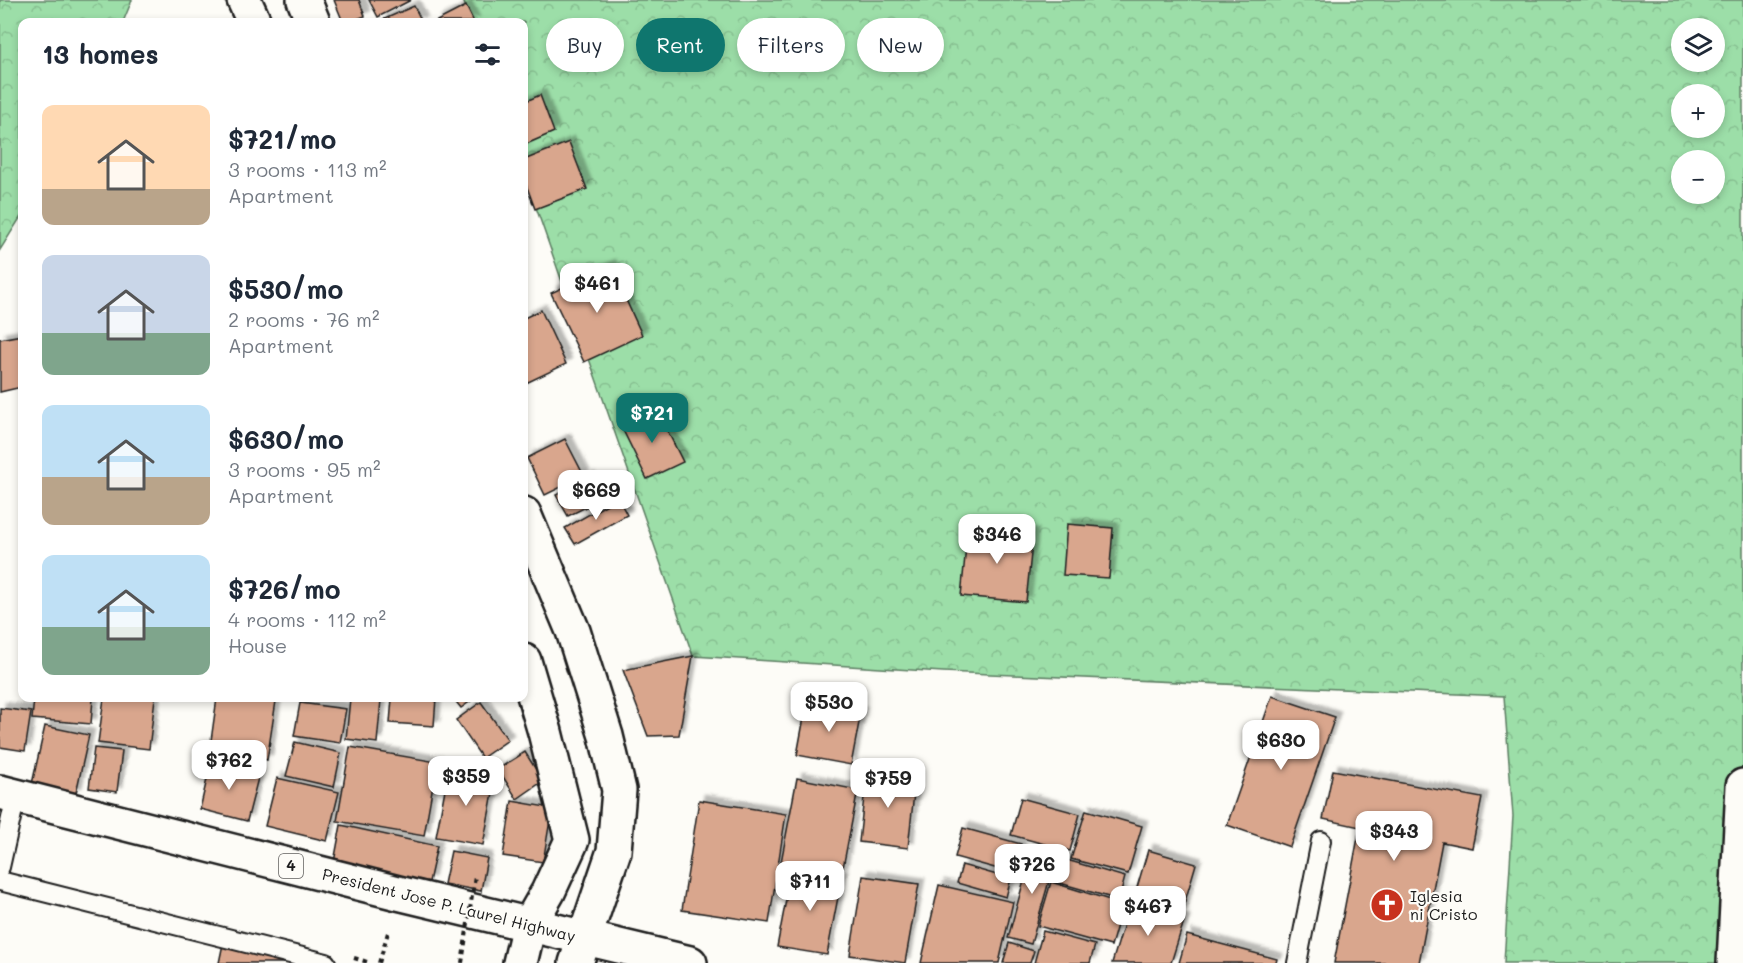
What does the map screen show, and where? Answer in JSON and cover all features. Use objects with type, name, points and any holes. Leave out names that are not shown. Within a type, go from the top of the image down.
[{"type":"main road","points":[[244,0],[252,18]]},
{"type":"main road","points":[[304,0],[311,18]]},
{"type":"main road","points":[[528,524],[573,631],[606,736],[619,790],[614,850],[579,951]]},
{"type":"main road","points":[[520,963],[529,925],[572,840],[528,675]]},
{"type":"main road","points":[[1734,963],[1743,786]]},
{"type":"main road","name":"President Jose P. Laurel Highway","points":[[8,794],[529,925],[579,951],[690,963]]},
{"type":"lane","points":[[0,867],[8,794]]},
{"type":"lane","points":[[1297,963],[1321,841]]},
{"type":"lane","points":[[0,881],[326,963]]},
{"type":"path","points":[[462,963],[475,876]]},
{"type":"green space","points":[[0,0],[132,0],[125,18],[18,18],[18,221],[0,250]]},
{"type":"green space","points":[[463,0],[1743,0],[1743,786],[1731,963],[1504,963],[1513,816],[1504,696],[943,672],[693,656],[528,184],[528,18],[470,18]]},
{"type":"building","points":[[334,0],[359,0],[365,16],[341,18]]},
{"type":"building","points":[[369,0],[411,0],[378,17]]},
{"type":"building","points":[[414,6],[420,18],[387,18]]},
{"type":"building","points":[[466,6],[472,18],[443,18]]},
{"type":"building","points":[[540,95],[554,132],[528,143],[528,100]]},
{"type":"building","points":[[569,142],[587,189],[535,209],[528,190],[528,158]]},
{"type":"building","points":[[610,265],[642,335],[584,362],[551,293]]},
{"type":"building","points":[[541,310],[566,364],[528,382],[528,316]]},
{"type":"building","points":[[18,336],[18,388],[0,392],[0,339]]},
{"type":"building","points":[[656,408],[683,462],[647,479],[621,426]]},
{"type":"building","points":[[565,439],[584,476],[545,495],[528,458]]},
{"type":"building","points":[[589,478],[600,500],[568,516],[556,495]]},
{"type":"building","points":[[618,498],[627,515],[575,544],[565,528]]},
{"type":"building","points":[[1067,524],[1113,528],[1109,578],[1063,575]]},
{"type":"building","points":[[968,527],[1033,534],[1026,602],[961,596]]},
{"type":"building","points":[[693,656],[679,735],[648,736],[623,670]]},
{"type":"building","points":[[1272,696],[1335,717],[1290,847],[1227,825]]},
{"type":"building","points":[[807,701],[861,712],[851,765],[797,755]]},
{"type":"building","points":[[34,702],[93,702],[91,724],[32,719]]},
{"type":"building","points":[[103,702],[155,702],[149,749],[98,743]]},
{"type":"building","points":[[216,702],[276,702],[267,760],[257,758],[255,768],[208,762]]},
{"type":"building","points":[[350,702],[381,702],[377,743],[346,739]]},
{"type":"building","points":[[392,702],[436,702],[434,726],[390,723]]},
{"type":"building","points":[[456,702],[469,702],[461,708]]},
{"type":"building","points":[[481,702],[508,740],[482,758],[456,720]]},
{"type":"building","points":[[300,703],[346,709],[340,743],[294,736]]},
{"type":"building","points":[[0,708],[31,712],[25,751],[0,747]]},
{"type":"building","points":[[45,726],[89,735],[76,793],[32,784]]},
{"type":"building","points":[[295,742],[341,753],[334,787],[286,776]]},
{"type":"building","points":[[350,747],[437,762],[424,836],[337,821]]},
{"type":"building","points":[[94,748],[122,751],[117,792],[89,788]]},
{"type":"building","points":[[525,752],[543,781],[517,799],[498,769]]},
{"type":"building","points":[[211,762],[259,774],[247,821],[200,809]]},
{"type":"building","points":[[449,768],[496,777],[483,845],[436,837]]},
{"type":"building","points":[[867,770],[916,775],[908,848],[859,842]]},
{"type":"building","name":"Iglesia ni Cristo","points":[[1333,770],[1482,798],[1472,848],[1442,842],[1419,963],[1334,963],[1360,827],[1323,819]]},
{"type":"building","points":[[277,778],[339,792],[327,841],[265,826]]},
{"type":"building","points":[[797,778],[858,790],[842,873],[781,862]]},
{"type":"building","points":[[1021,798],[1080,814],[1070,851],[1011,835]]},
{"type":"building","points":[[699,800],[786,814],[769,923],[682,910]]},
{"type":"building","points":[[512,801],[552,808],[543,862],[503,856]]},
{"type":"building","points":[[1086,810],[1142,826],[1128,874],[1071,859]]},
{"type":"building","points":[[341,825],[437,846],[429,882],[334,862]]},
{"type":"building","points":[[963,828],[1021,844],[1013,873],[955,857]]},
{"type":"building","points":[[1033,847],[1057,853],[1031,944],[1008,938]]},
{"type":"building","points":[[1148,850],[1196,864],[1181,915],[1133,901]]},
{"type":"building","points":[[451,851],[487,858],[481,891],[444,884]]},
{"type":"building","points":[[1060,858],[1125,877],[1119,900],[1053,881]]},
{"type":"building","points":[[962,865],[1011,879],[1006,897],[957,883]]},
{"type":"building","points":[[792,868],[842,876],[827,955],[777,947]]},
{"type":"building","points":[[863,876],[919,884],[905,963],[850,955]]},
{"type":"building","points":[[1051,882],[1123,904],[1111,946],[1038,926]]},
{"type":"building","points":[[939,885],[1013,902],[999,963],[921,963]]},
{"type":"building","points":[[1130,904],[1184,921],[1171,963],[1112,963]]},
{"type":"building","points":[[1043,931],[1095,945],[1090,963],[1034,963]]},
{"type":"building","points":[[1187,935],[1277,959],[1276,963],[1179,963]]},
{"type":"building","points":[[1009,943],[1034,951],[1030,963],[1003,963]]},
{"type":"building","points":[[223,944],[304,963],[219,963]]},
{"type":"place","name":"Iglesia ni Cristo","points":[[1387,905]]}]
